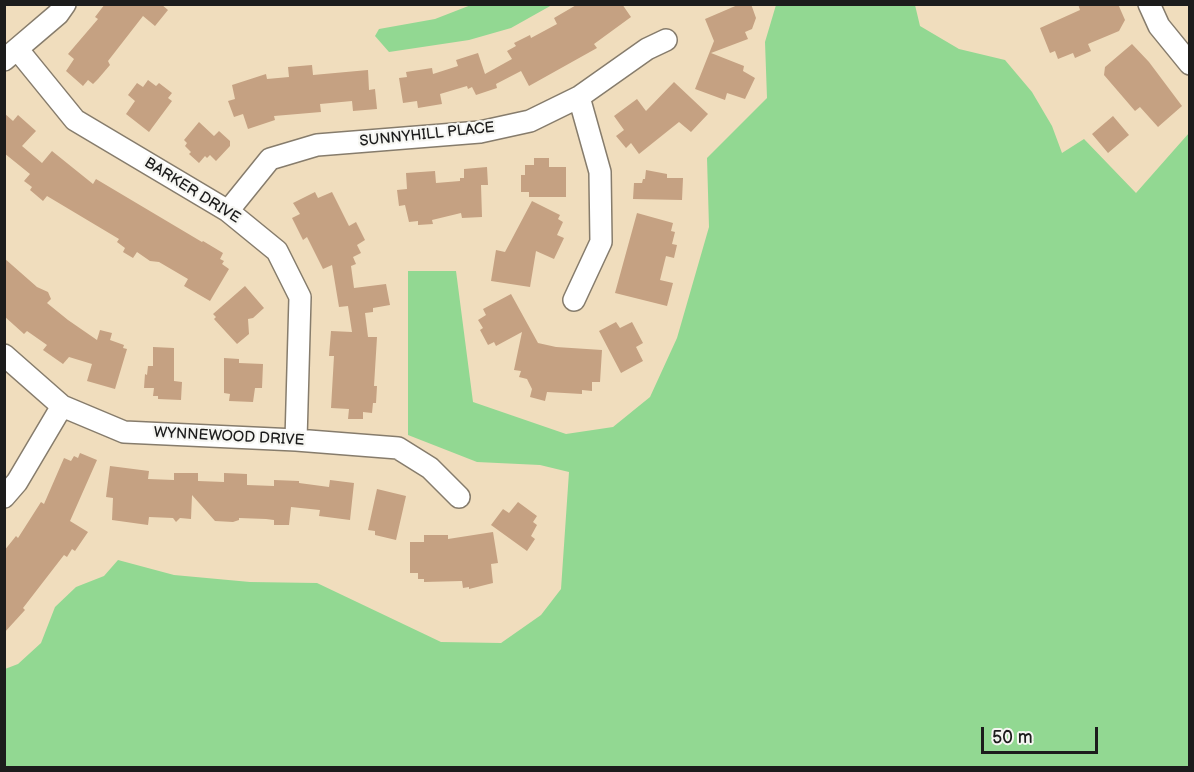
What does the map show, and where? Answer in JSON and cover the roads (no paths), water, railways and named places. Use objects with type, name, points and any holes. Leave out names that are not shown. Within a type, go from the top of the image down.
[{"type":"street","points":[[11,55],[58,14],[64,4]]},
{"type":"street","points":[[1149,4],[1159,26],[1190,64]]},
{"type":"street","name":"SUNNYHILL PLACE","points":[[228,211],[270,159],[317,145],[480,132],[530,121],[579,96],[647,49],[666,40]]},
{"type":"street","name":"BARKER DRIVE","points":[[11,55],[75,120],[228,211],[277,251],[300,297],[296,440]]},
{"type":"street","points":[[574,300],[601,242],[600,172],[579,96]]},
{"type":"street","name":"WYNNEWOOD DRIVE","points":[[4,356],[62,406],[124,432],[296,440],[398,448],[430,468],[459,497]]},
{"type":"street","points":[[4,497],[16,482],[62,406]]}]
